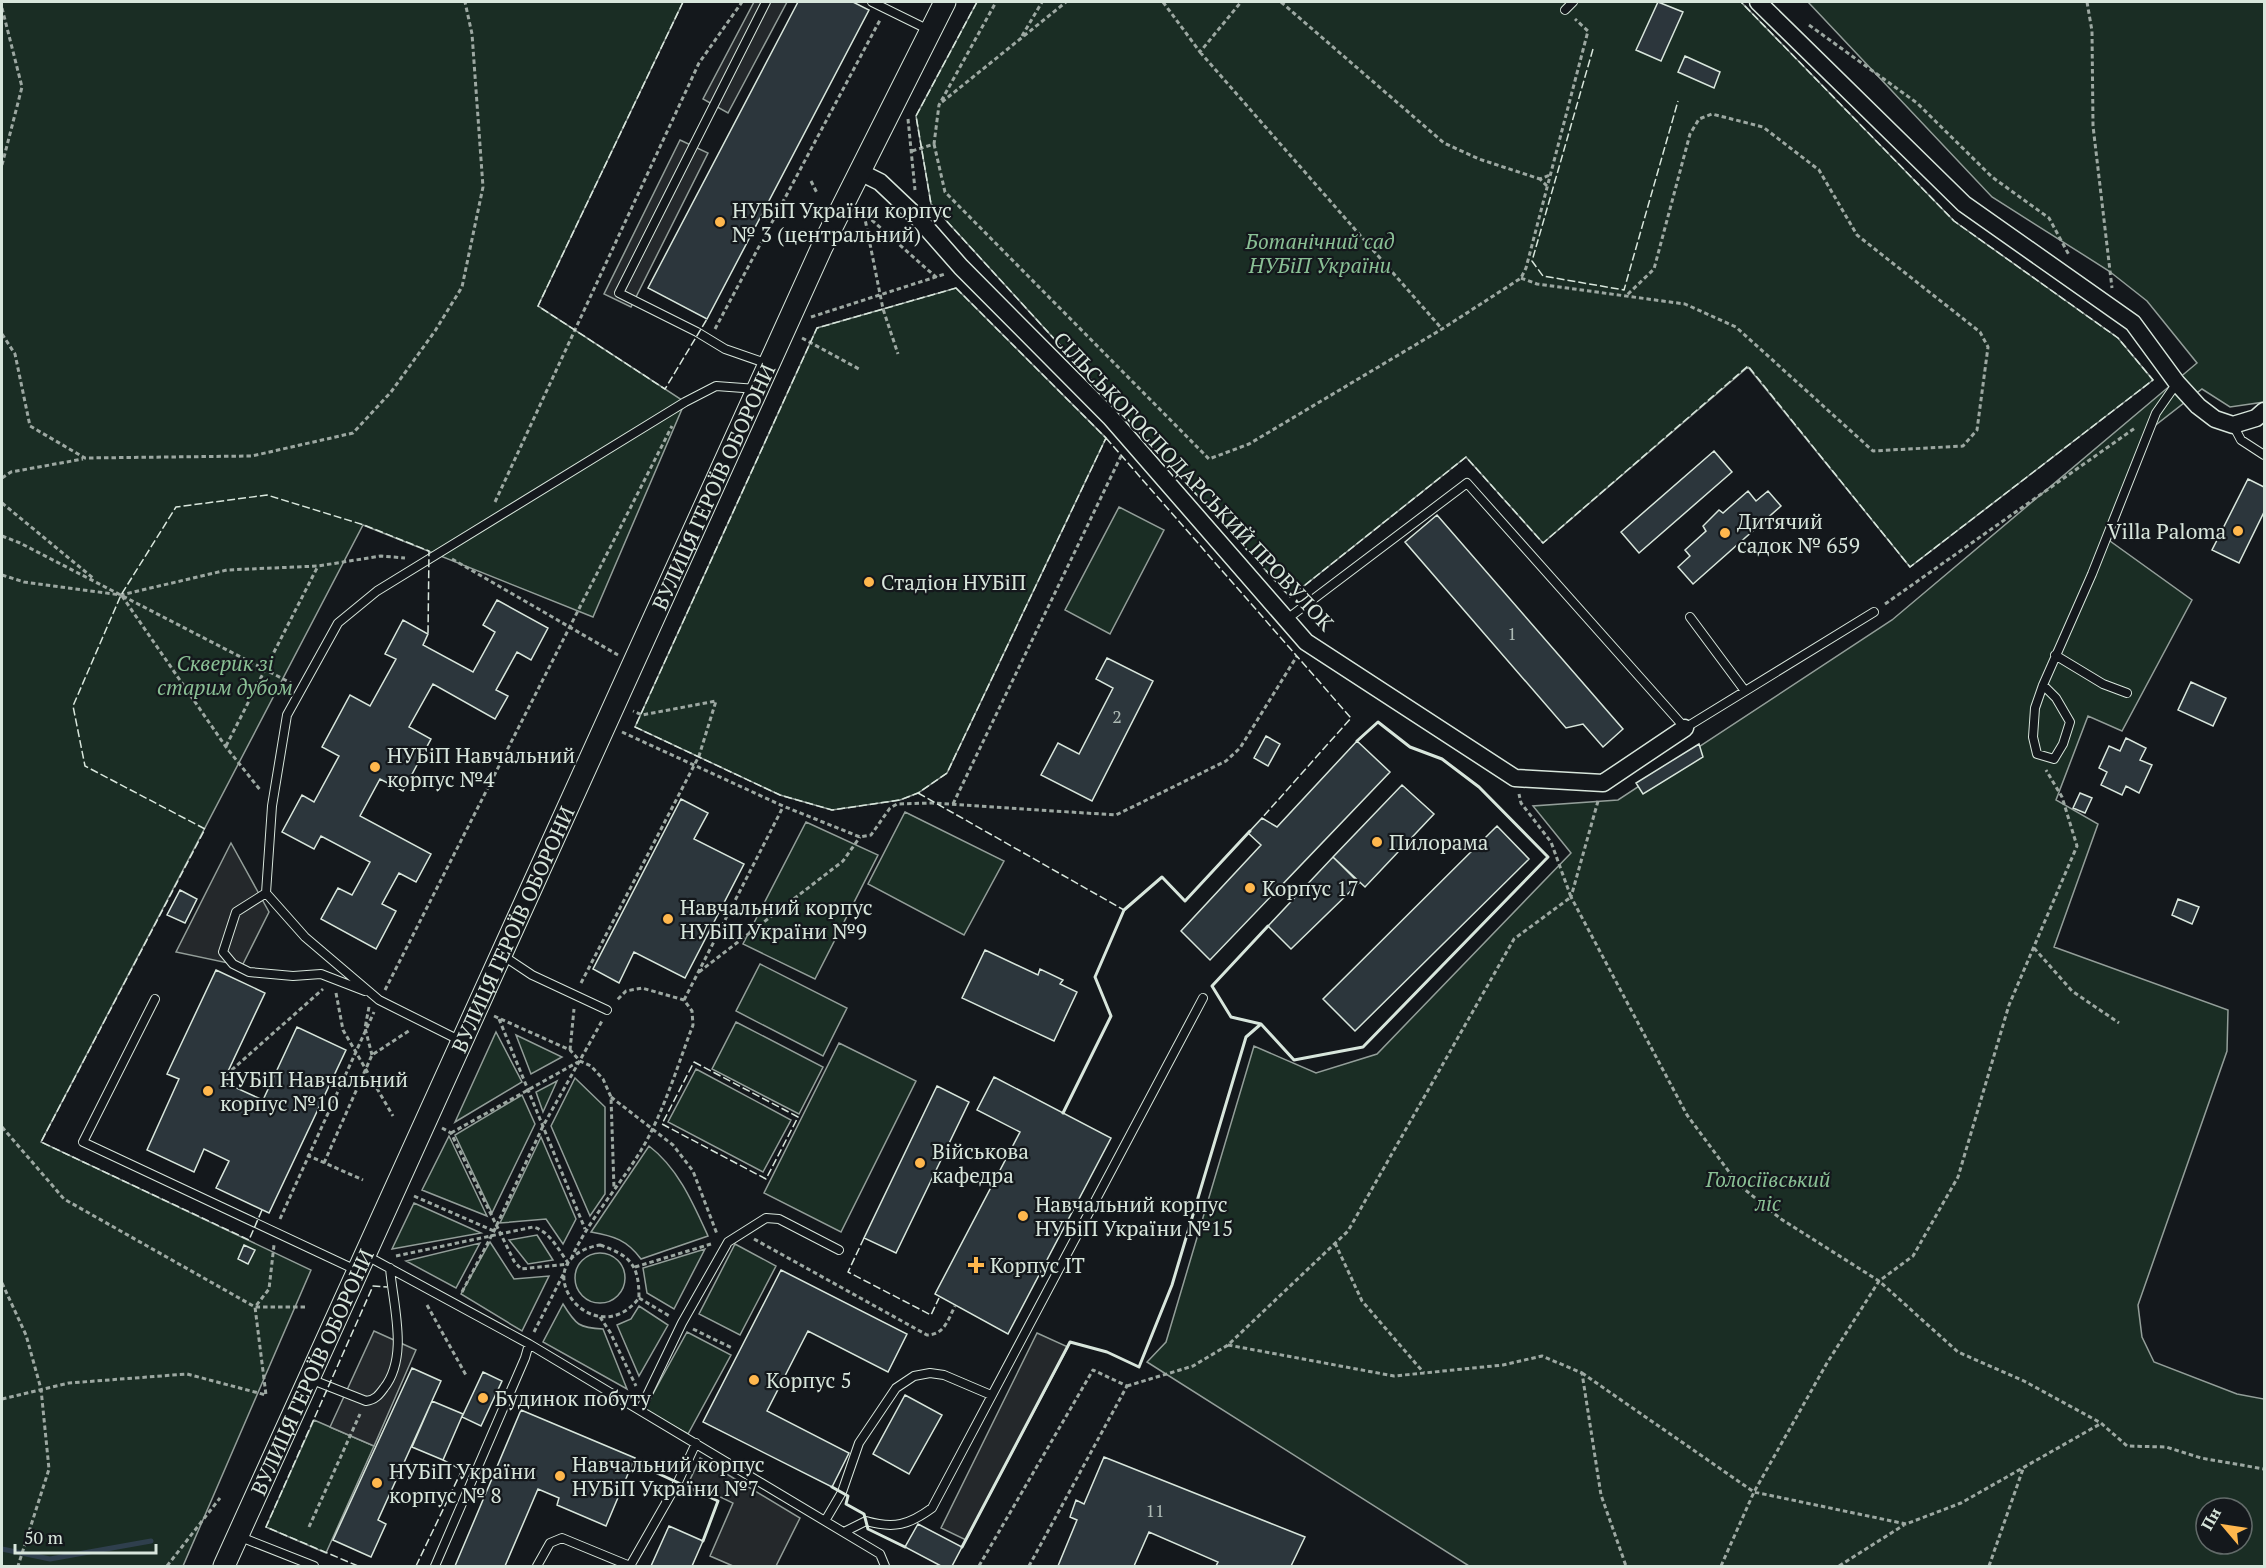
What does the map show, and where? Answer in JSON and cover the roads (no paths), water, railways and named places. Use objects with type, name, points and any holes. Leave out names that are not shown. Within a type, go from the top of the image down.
[{"type":"street","name":"ВУЛИЦЯ ГЕРОЇВ ОБОРОНИ","points":[[225,1566],[310,1379],[369,1263],[501,955],[769,364],[860,172],[945,2]]},
{"type":"street","points":[[1758,2],[1964,204],[2133,323],[2177,383],[2215,419],[2234,425],[2256,418],[2265,411]]},
{"type":"street","name":"СІЛЬСЬКОГОСПОДАРСЬКИЙ ПРОВУЛОК","points":[[860,172],[880,182],[917,217],[961,267],[1110,417],[1306,642],[1515,778],[1604,783],[1685,728]]},
{"type":"lane","points":[[766,2],[619,293],[697,332],[708,341],[769,364]]},
{"type":"lane","points":[[873,2],[930,31]]},
{"type":"lane","points":[[1565,10],[1573,2]]},
{"type":"lane","points":[[2043,685],[2056,698],[2070,722],[2063,744],[2054,759],[2037,754],[2033,737],[2035,708],[2043,685],[2055,655],[2092,574],[2156,414],[2177,383]]},
{"type":"lane","points":[[463,1042],[380,1000],[304,937],[266,892],[272,806],[287,716],[338,623],[377,591],[685,402],[716,386],[758,389]]},
{"type":"lane","points":[[2234,425],[2241,440],[2265,455]]},
{"type":"lane","points":[[1287,619],[1467,483],[1685,728],[1874,612]]},
{"type":"lane","points":[[1690,617],[1745,691]]},
{"type":"lane","points":[[2055,655],[2103,684],[2127,693]]},
{"type":"lane","points":[[266,892],[236,912],[223,952],[233,964],[249,972],[293,976],[321,975],[371,993]]},
{"type":"lane","points":[[501,955],[532,975],[608,1010]]},
{"type":"lane","points":[[844,1532],[866,1521],[886,1527],[900,1524],[918,1518],[932,1508],[1203,998]]},
{"type":"lane","points":[[155,999],[83,1142],[275,1231],[390,1268],[529,1344],[844,1532],[880,1554],[885,1566]]},
{"type":"lane","points":[[640,1410],[724,1242],[766,1218],[779,1219],[839,1250]]},
{"type":"lane","points":[[310,1379],[366,1401],[378,1396],[391,1379],[398,1364],[390,1268]]},
{"type":"lane","points":[[435,1566],[529,1344]]},
{"type":"lane","points":[[825,1521],[842,1492],[859,1443],[896,1388],[914,1376],[930,1373],[944,1375],[991,1395]]},
{"type":"lane","points":[[537,1566],[550,1543],[562,1538],[630,1566],[678,1482],[696,1443]]},
{"type":"lane","points":[[238,1536],[314,1566]]},
{"type":"waterway","points":[[2,1549],[50,1559],[151,1541]]},
{"type":"place","name":"НУБіП України корпус № 3 (центральний)","points":[[720,222]]},
{"type":"place","name":"Villa Paloma","points":[[2238,531]]},
{"type":"place","name":"Дитячий садок № 659","points":[[1725,533]]},
{"type":"place","name":"Стадіон НУБіП","points":[[869,582]]},
{"type":"place","name":"НУБіП Навчальний корпус №4","points":[[375,767]]},
{"type":"place","name":"Пилорама","points":[[1377,842]]},
{"type":"place","name":"Корпус 17","points":[[1250,888]]},
{"type":"place","name":"Навчальний корпус НУБіП України №9","points":[[668,919]]},
{"type":"place","name":"НУБіП Навчальний корпус №10","points":[[208,1091]]},
{"type":"place","name":"Військова кафедра","points":[[920,1163]]},
{"type":"place","name":"Навчальний корпус НУБіП України №15","points":[[1023,1216]]},
{"type":"place","name":"Корпус ІТ","points":[[976,1265]]},
{"type":"place","name":"Корпус 5","points":[[754,1380]]},
{"type":"place","name":"Будинок побуту","points":[[483,1398]]},
{"type":"place","name":"Навчальний корпус НУБіП України №7","points":[[560,1476]]},
{"type":"place","name":"НУБіП України корпус № 8","points":[[377,1483]]},
{"type":"park label","name":"Ботанічний сад НУБіП України","points":[[1320,253]]},
{"type":"park label","name":"Скверик зі старим дубом","points":[[225,675]]},
{"type":"park label","name":"Голосіївський ліс","points":[[1768,1191]]}]
